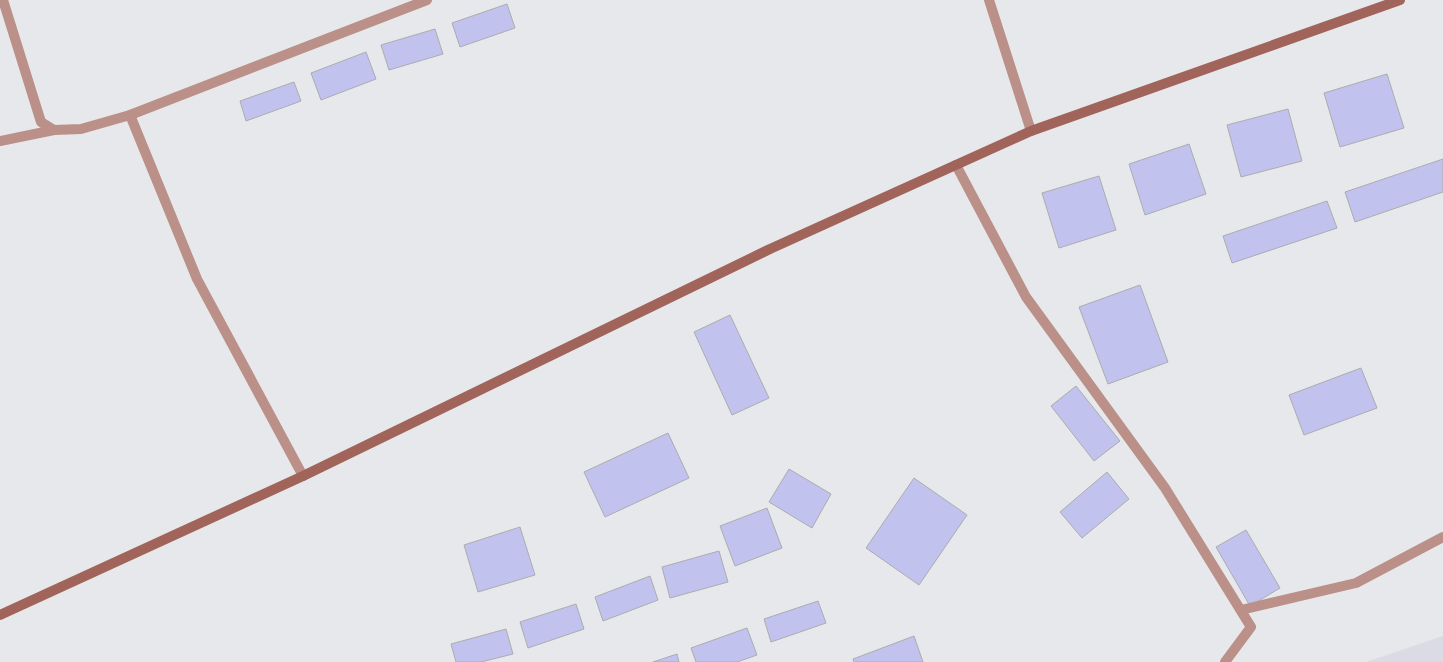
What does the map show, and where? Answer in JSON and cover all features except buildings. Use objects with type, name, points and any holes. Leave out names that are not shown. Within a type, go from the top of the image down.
[{"type":"street","points":[[3,0],[41,122],[54,130]]},
{"type":"street","points":[[0,141],[54,130],[81,129],[130,115],[427,0]]},
{"type":"street","points":[[989,0],[1031,131]]},
{"type":"street","points":[[0,615],[303,476],[770,249],[1031,131],[1400,0]]},
{"type":"street","points":[[130,115],[197,279],[303,476]]},
{"type":"street","points":[[956,165],[1026,297],[1165,488],[1251,627],[1225,662]]},
{"type":"street","points":[[1241,610],[1356,583],[1443,538]]},
{"type":"shaded area","points":[[1443,636],[1443,662],[1366,662]]}]
